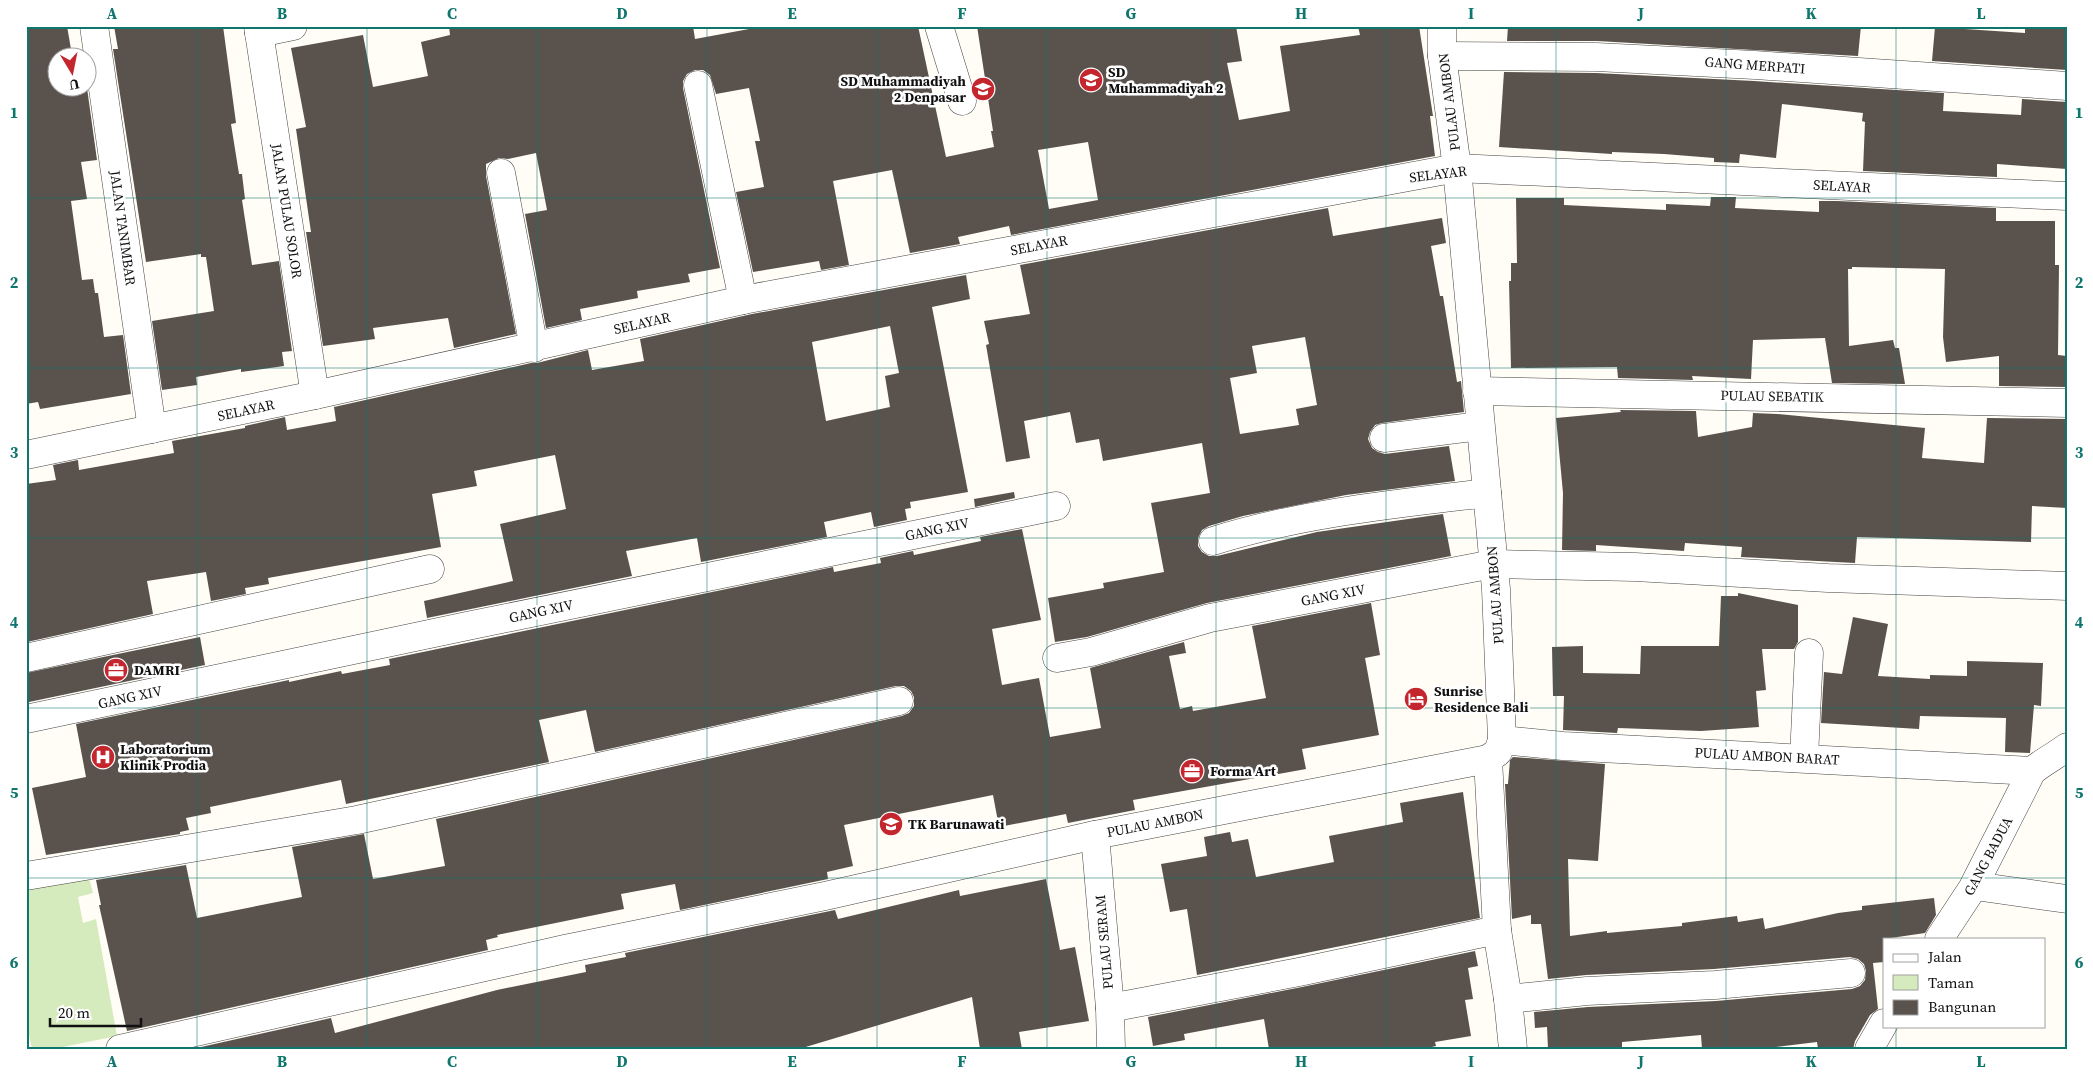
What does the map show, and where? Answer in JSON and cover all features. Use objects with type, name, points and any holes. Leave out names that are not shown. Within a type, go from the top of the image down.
[{"type":"street","name":"JALAN TANIMBAR","points":[[94,26],[152,429]]},
{"type":"street","points":[[258,30],[293,26]]},
{"type":"street","points":[[939,26],[962,101]]},
{"type":"street","name":"PULAU AMBON","points":[[120,1049],[565,949],[824,896],[1095,835],[1495,750],[1496,589],[1457,168],[1442,56],[1442,26]]},
{"type":"street","name":"JALAN PULAU SOLOR","points":[[258,30],[315,395]]},
{"type":"street","name":"GANG MERPATI","points":[[1442,56],[1616,58],[1755,65],[2067,86]]},
{"type":"street","points":[[698,85],[743,300]]},
{"type":"street","name":"SELAYAR","points":[[26,455],[534,348],[743,300],[1457,168],[2067,196]]},
{"type":"street","points":[[501,173],[534,348]]},
{"type":"street","name":"PULAU SEBATIK","points":[[1477,391],[2067,403]]},
{"type":"street","points":[[1384,438],[1480,426]]},
{"type":"street","points":[[1213,540],[1267,526],[1345,510],[1487,493]]},
{"type":"street","name":"GANG XIV","points":[[26,719],[1056,506]]},
{"type":"street","name":"GANG XIV","points":[[1057,658],[1091,652],[1210,618],[1493,564],[1634,567],[1828,578],[2067,586]]},
{"type":"street","points":[[26,658],[430,569]]},
{"type":"street","points":[[1804,757],[1809,653]]},
{"type":"street","points":[[26,876],[356,820],[899,701]]},
{"type":"street","name":"PULAU AMBON BARAT","points":[[1495,750],[1563,746],[1804,757],[2032,771]]},
{"type":"street","points":[[2032,771],[2067,747]]},
{"type":"street","points":[[1495,750],[1497,930],[1508,999],[1513,1049]]},
{"type":"street","name":"GANG BADUA","points":[[1941,938],[1972,889],[2032,771]]},
{"type":"street","name":"PULAU SERAM","points":[[1095,835],[1110,1008],[1111,1049]]},
{"type":"street","points":[[1982,887],[2067,899]]},
{"type":"street","points":[[1110,1008],[1299,972],[1497,930]]},
{"type":"street","points":[[1508,999],[1587,991],[1715,985],[1851,973]]},
{"type":"street","points":[[1869,1049],[1883,1025]]},
{"type":"green space","points":[[83,855],[93,893],[78,897],[83,923],[96,919],[117,1036],[53,1049],[32,1049],[26,1021],[26,863]]},
{"type":"building","points":[[26,26],[67,26],[71,48],[48,48],[48,98],[88,98],[97,160],[81,162],[87,199],[71,201],[82,280],[93,279],[95,293],[98,293],[104,337],[123,335],[131,394],[40,409],[38,402],[26,404]]},
{"type":"building","points":[[114,26],[223,26],[236,123],[231,124],[239,174],[242,174],[245,199],[242,200],[252,265],[279,261],[292,351],[282,352],[284,366],[241,372],[241,369],[196,377],[197,385],[162,390],[152,321],[214,311],[206,257],[201,257],[201,254],[146,262],[113,49],[118,49]]},
{"type":"building","points":[[449,26],[693,26],[695,39],[765,26],[918,26],[946,157],[994,147],[977,26],[1236,26],[1242,61],[1227,63],[1239,120],[1290,111],[1280,46],[1360,35],[1358,26],[1419,26],[1433,116],[1430,116],[1435,156],[1011,235],[1009,226],[958,237],[960,244],[910,253],[892,170],[833,181],[849,265],[821,270],[819,261],[753,272],[736,192],[764,187],[755,141],[760,141],[749,88],[716,94],[710,75],[703,70],[695,70],[687,74],[683,81],[683,88],[720,268],[688,274],[690,282],[637,291],[638,298],[580,309],[582,320],[546,328],[525,214],[547,210],[536,153],[508,159],[499,158],[486,164],[486,176],[516,334],[454,348],[448,318],[373,328],[375,339],[323,346],[306,232],[311,232],[296,129],[306,127],[291,48],[363,35],[373,87],[428,76],[421,42],[450,35]],"holes":[[[1088,142],[1098,200],[1049,209],[1038,150]]]},
{"type":"building","points":[[1508,26],[1861,26],[1858,56],[1597,41],[1507,41]]},
{"type":"building","points":[[2025,26],[2067,26],[2067,70],[1932,61],[1935,27],[2025,33]]},
{"type":"building","points":[[1504,72],[1596,73],[1944,93],[1943,111],[2021,115],[2022,99],[2067,102],[2067,169],[1997,164],[1997,177],[1863,171],[1865,122],[1862,121],[1863,113],[1782,104],[1776,158],[1740,154],[1739,163],[1714,162],[1714,158],[1664,154],[1612,152],[1612,154],[1499,147]]},
{"type":"building","points":[[1711,197],[1736,197],[1735,208],[1819,212],[1819,201],[1837,201],[1996,208],[1996,221],[2055,221],[2055,265],[2059,265],[2058,355],[2067,356],[2067,387],[1999,386],[1999,356],[1946,362],[1943,337],[1945,269],[1852,267],[1852,269],[1848,269],[1849,346],[1893,340],[1895,348],[1899,348],[1905,384],[1832,383],[1825,338],[1753,340],[1751,379],[1692,376],[1693,380],[1618,378],[1617,367],[1511,368],[1509,281],[1511,281],[1511,263],[1517,263],[1516,198],[1564,198],[1564,205],[1666,210],[1666,204],[1710,206]]},
{"type":"building","points":[[1328,208],[1333,236],[1442,218],[1446,243],[1431,246],[1440,296],[1443,296],[1457,382],[1461,381],[1464,412],[1382,423],[1375,425],[1368,439],[1372,448],[1385,454],[1449,446],[1455,481],[1346,495],[1243,516],[1209,526],[1202,530],[1198,538],[1198,546],[1202,552],[1209,556],[1217,556],[1317,532],[1443,514],[1451,556],[1207,603],[1087,637],[1055,642],[1048,598],[1104,588],[1103,583],[1164,572],[1151,503],[1210,493],[1202,443],[1103,461],[1099,439],[1076,443],[1070,412],[1024,421],[1030,458],[1006,462],[986,345],[989,344],[984,321],[1030,314],[1020,265]],"holes":[[[1305,337],[1317,405],[1296,409],[1299,425],[1240,434],[1230,378],[1257,373],[1252,346]]]},
{"type":"building","points":[[966,275],[970,299],[932,307],[968,492],[910,502],[911,508],[905,509],[907,520],[874,527],[871,512],[824,522],[827,537],[701,562],[697,538],[626,551],[632,576],[427,618],[424,601],[513,581],[500,524],[566,509],[555,455],[474,471],[477,486],[432,494],[441,547],[268,578],[269,584],[245,588],[246,594],[211,601],[206,572],[147,581],[153,614],[27,642],[26,484],[56,480],[53,465],[78,460],[79,470],[174,453],[172,441],[245,428],[245,426],[285,417],[287,430],[336,421],[334,407],[537,363],[588,350],[592,370],[644,361],[640,339],[752,314]],"holes":[[[890,326],[899,373],[885,376],[890,407],[826,421],[812,342]]]},
{"type":"building","points":[[1620,410],[1696,411],[1698,437],[1752,427],[1753,413],[1925,428],[1922,458],[1984,463],[1987,418],[2067,419],[2067,508],[2032,506],[2031,542],[1857,537],[1855,563],[1741,557],[1742,547],[1685,543],[1684,551],[1596,545],[1596,551],[1562,550],[1563,493],[1556,418],[1621,412]]},
{"type":"building","points":[[1014,492],[1015,498],[975,507],[974,499]]},
{"type":"building","points":[[1022,529],[1041,620],[992,629],[1002,685],[1039,678],[1050,737],[1101,728],[1090,668],[1184,642],[1186,653],[1169,656],[1180,709],[1192,706],[1193,711],[1266,698],[1252,626],[1371,603],[1380,655],[1365,658],[1379,735],[1302,749],[1306,769],[1133,800],[1135,810],[1068,823],[1066,814],[999,827],[993,795],[844,825],[853,866],[827,872],[828,879],[680,910],[675,884],[621,894],[624,909],[497,935],[498,937],[486,940],[488,950],[127,1031],[99,905],[101,905],[96,880],[186,865],[197,918],[302,897],[292,847],[364,834],[373,879],[445,866],[436,819],[902,716],[909,713],[914,706],[914,697],[911,691],[904,686],[896,686],[595,752],[586,710],[539,720],[549,762],[346,804],[341,780],[210,807],[211,813],[186,818],[189,830],[180,832],[180,834],[46,855],[32,788],[86,777],[76,724],[289,680],[289,682],[341,671],[342,674],[390,665],[389,659],[833,567],[834,572],[881,563],[880,558],[913,551],[914,555],[981,541],[980,537]]},
{"type":"building","points":[[1738,593],[1798,605],[1798,642],[1794,649],[1762,649],[1766,690],[1756,691],[1759,727],[1701,731],[1618,728],[1617,733],[1563,730],[1564,696],[1553,696],[1552,647],[1583,646],[1583,673],[1640,674],[1641,646],[1719,646],[1721,596],[1738,596]]},
{"type":"building","points":[[1853,617],[1888,624],[1878,676],[1930,679],[1930,675],[1967,676],[1967,661],[2043,663],[2041,706],[2034,705],[2030,753],[2005,752],[2006,718],[1920,716],[1919,729],[1821,723],[1824,672],[1842,674]]},
{"type":"building","name":"DAMRI","points":[[200,637],[205,665],[29,702],[26,673]]},
{"type":"building","points":[[1513,757],[1605,764],[1598,861],[1568,859],[1570,936],[1607,931],[1607,933],[1682,926],[1682,923],[1737,916],[1738,922],[1763,918],[1765,929],[1838,913],[1862,910],[1862,906],[1934,898],[1936,915],[1925,933],[1883,938],[1883,962],[1873,963],[1878,1009],[1870,1015],[1855,1041],[1853,1049],[1818,1049],[1817,1042],[1776,1047],[1702,1049],[1701,1035],[1622,1042],[1622,1049],[1548,1049],[1547,1027],[1535,1028],[1534,1012],[1588,1007],[1716,1001],[1852,989],[1860,986],[1865,980],[1866,971],[1864,964],[1858,959],[1850,957],[1714,969],[1586,975],[1548,979],[1541,924],[1531,924],[1531,915],[1512,919],[1505,784],[1508,784],[1510,760]]},
{"type":"building","points":[[1463,792],[1480,918],[1197,975],[1187,909],[1170,912],[1161,864],[1207,856],[1204,837],[1230,832],[1232,842],[1248,839],[1256,877],[1334,862],[1329,836],[1403,822],[1400,803]]},
{"type":"building","points":[[1046,879],[1060,950],[1075,947],[1089,1021],[1019,1032],[1022,1049],[980,1049],[972,997],[799,1049],[192,1049],[331,1018],[335,1033],[497,990],[586,972],[585,965],[626,957],[625,953],[835,910],[838,919],[959,890],[960,896]]},
{"type":"building","points":[[1475,951],[1478,966],[1468,968],[1473,999],[1465,1000],[1471,1036],[1435,1042],[1436,1046],[1423,1049],[1269,1049],[1264,1019],[1184,1034],[1185,1040],[1153,1046],[1148,1017]]},
{"type":"place","name":"SD Muhammadiyah 2","points":[[1091,80]]},
{"type":"place","name":"SD Muhammadiyah 2 Denpasar","points":[[983,89]]},
{"type":"place","name":"DAMRI","points":[[116,670]]},
{"type":"place","name":"Sunrise Residence Bali","points":[[1416,699]]},
{"type":"place","name":"Laboratorium Klinik Prodia","points":[[103,757]]},
{"type":"place","name":"Forma Art","points":[[1192,771]]},
{"type":"place","name":"TK Barunawati","points":[[891,824]]}]
